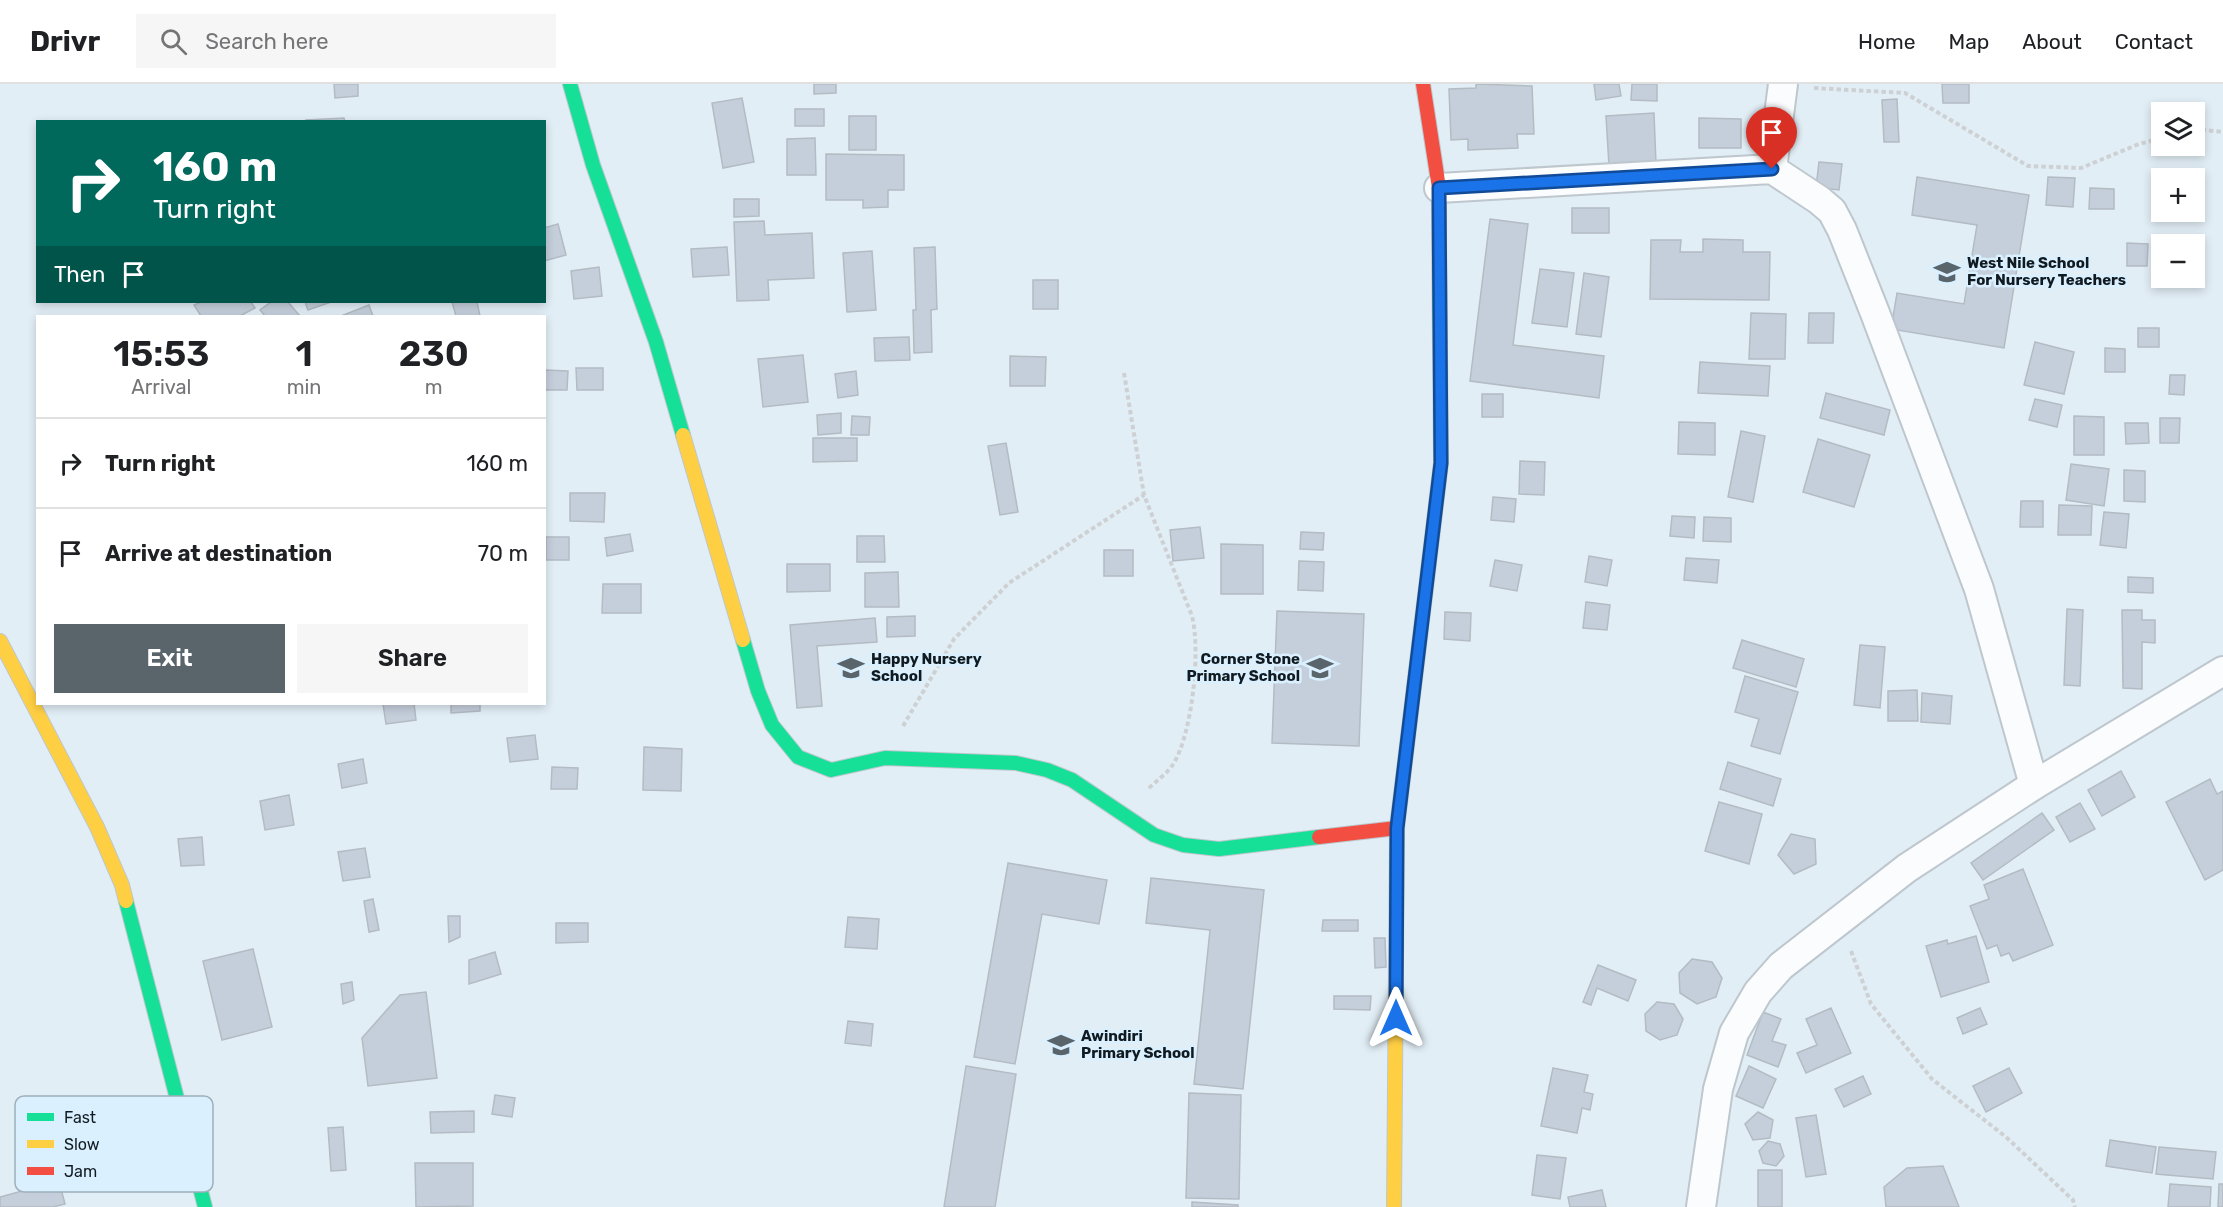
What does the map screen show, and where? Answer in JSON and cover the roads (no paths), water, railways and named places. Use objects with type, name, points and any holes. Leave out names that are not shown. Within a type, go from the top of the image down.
[{"type":"street","points":[[570,84],[592,165],[656,342],[752,669],[772,725],[798,757],[831,770],[885,758],[1016,764],[1047,770],[1072,780],[1154,835],[1183,845],[1219,849],[1397,828]]},
{"type":"street","points":[[1394,1207],[1397,828],[1441,463],[1439,188],[1423,84]]},
{"type":"street","points":[[1772,169],[1783,85]]},
{"type":"street","points":[[1439,188],[1772,169],[1832,211],[1842,230],[1932,461],[1979,589],[2034,785]]},
{"type":"street","points":[[0,642],[97,826],[122,885],[176,1096]]},
{"type":"street","points":[[1701,1207],[1718,1089],[1734,1033],[1758,992],[1781,966],[1907,868],[2034,785],[2223,671]]},
{"type":"street","points":[[201,1192],[205,1207]]},
{"type":"place","name":"West Nile School For Nursery Teachers","points":[[1947,272]]},
{"type":"place","name":"Happy Nursery School","points":[[851,668]]},
{"type":"place","name":"Corner Stone Primary School","points":[[1320,668]]},
{"type":"place","name":"Awindiri Primary School","points":[[1061,1045]]}]
